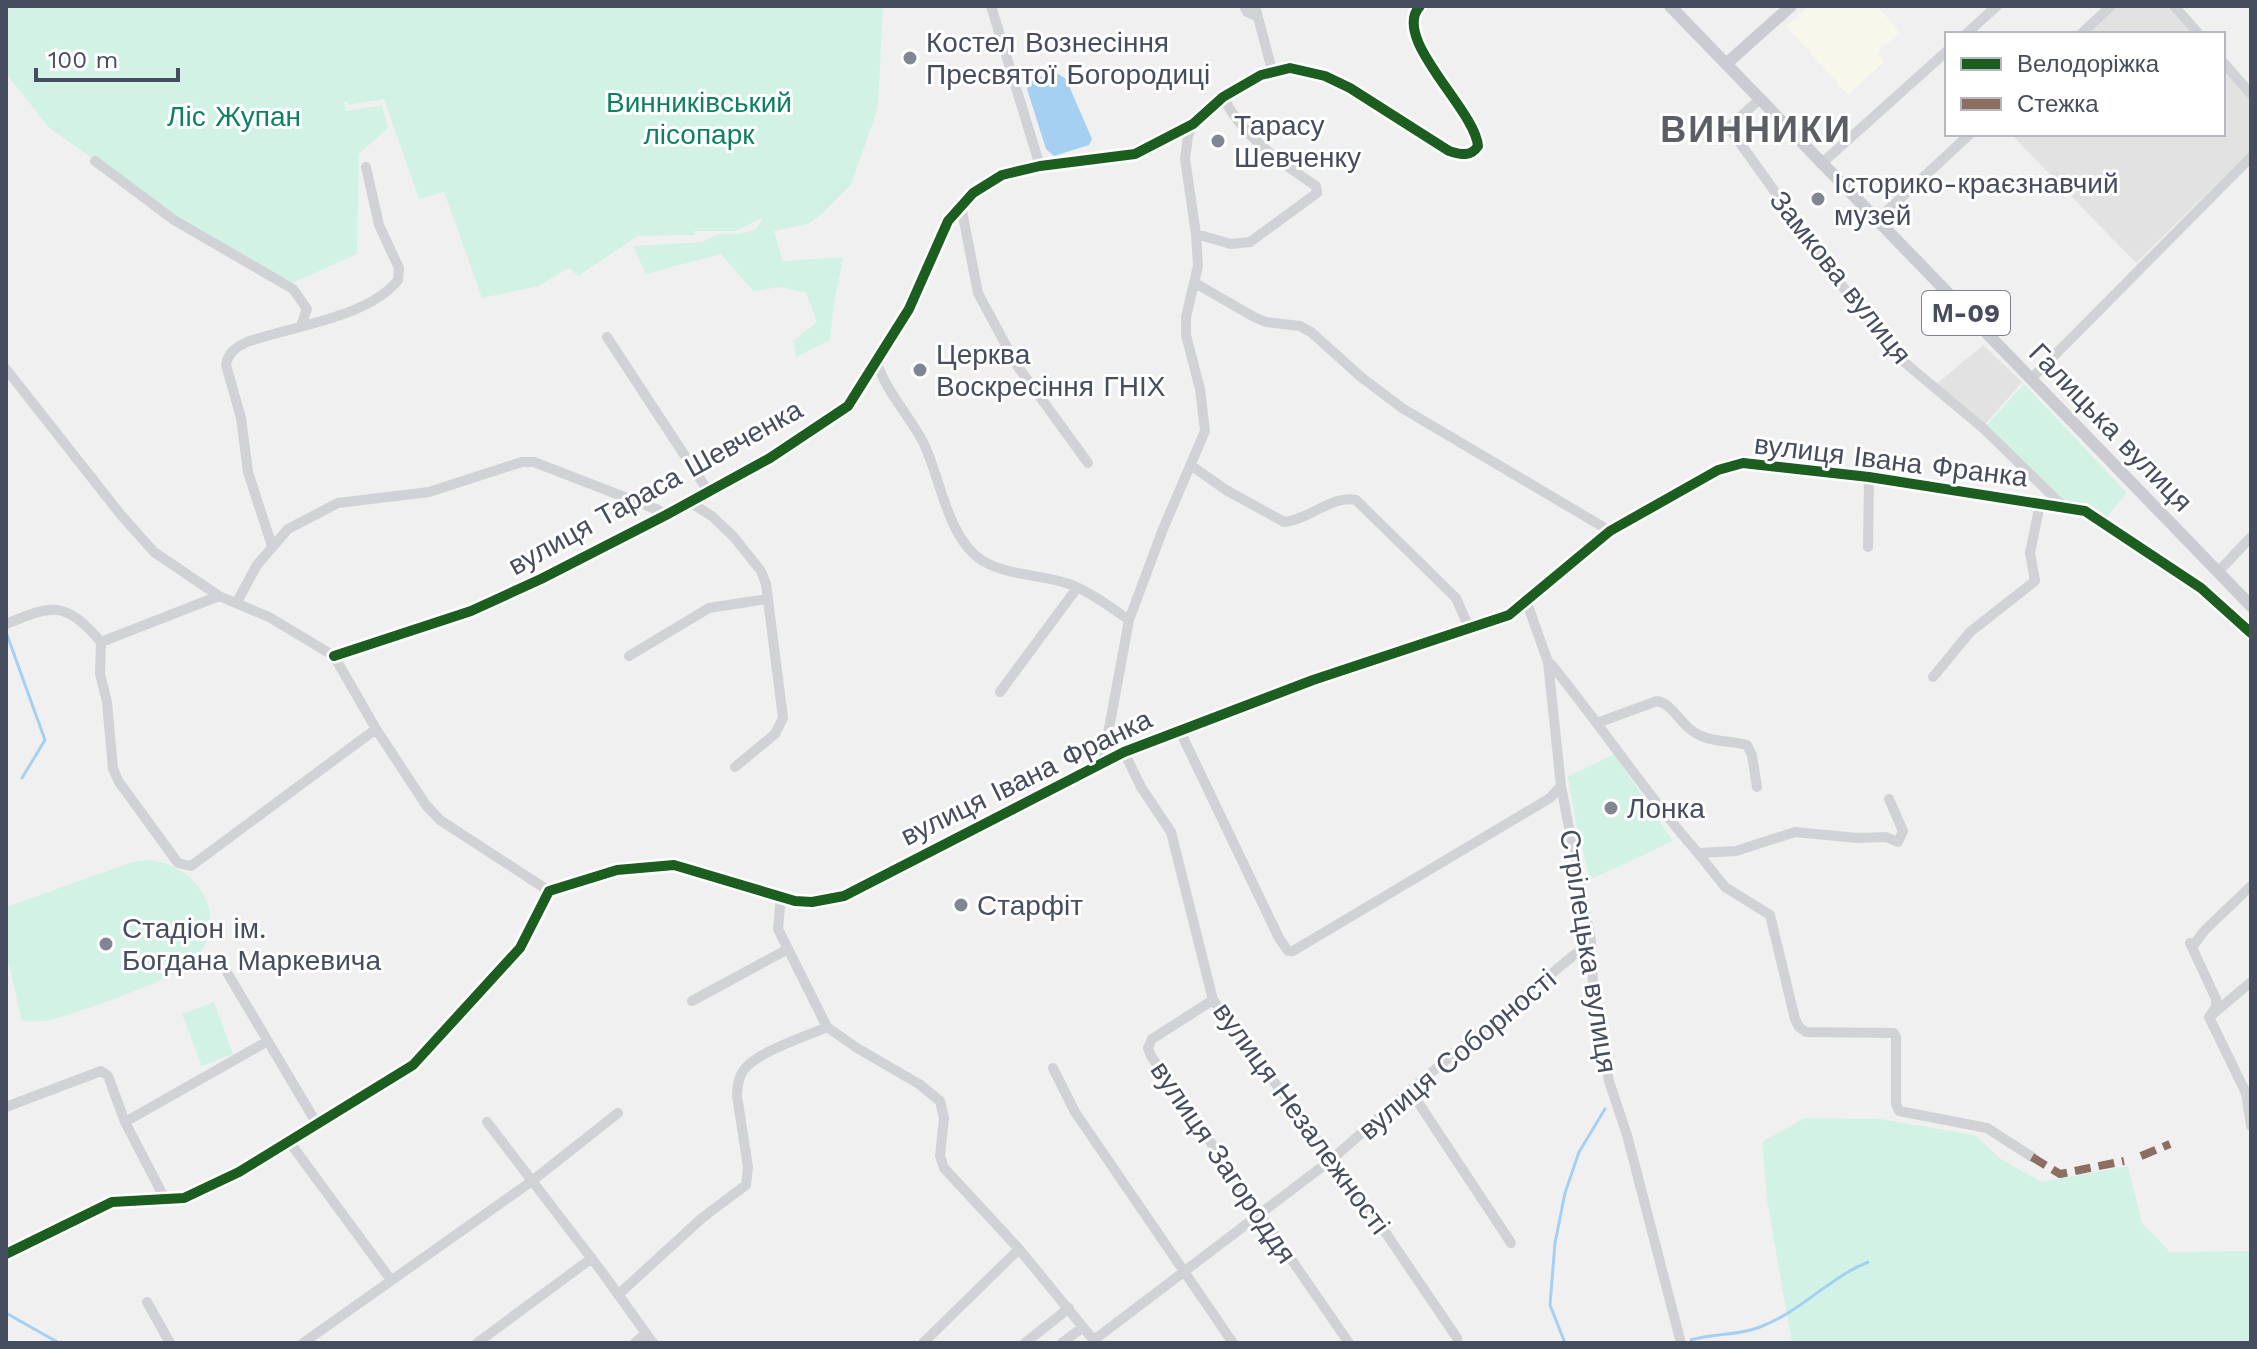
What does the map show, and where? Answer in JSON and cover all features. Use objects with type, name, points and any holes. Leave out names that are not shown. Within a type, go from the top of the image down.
[{"type":"main road","points":[[1726,64],[1791,6]]},
{"type":"main road","name":"Галицька вулиця","points":[[1672,7],[2251,606]]},
{"type":"street","points":[[991,6],[1040,166]]},
{"type":"street","points":[[1244,6],[1247,12],[1256,11],[1272,70],[1290,68],[1325,76],[1350,88],[1449,151],[1470,154],[1478,146],[1473,129],[1416,38],[1413,16],[1420,6]]},
{"type":"street","points":[[1968,32],[1997,6]]},
{"type":"street","points":[[2083,32],[2111,6]]},
{"type":"street","points":[[2174,6],[2197,32]]},
{"type":"street","points":[[1821,164],[1945,53]]},
{"type":"street","points":[[2225,64],[2251,94]]},
{"type":"street","name":"вулиця Тараса Шевченка","points":[[334,656],[471,611],[541,579],[770,458],[848,406],[909,309],[948,221],[973,193],[1002,175],[1040,166],[1135,154],[1193,124],[1223,97],[1272,70]]},
{"type":"street","points":[[1196,234],[1231,244],[1250,242],[1317,193],[1316,186],[1270,154],[1246,131],[1223,97]]},
{"type":"street","name":"Замкова вулиця","points":[[1759,100],[1730,129],[1848,294],[1904,362],[1984,429],[2065,508]]},
{"type":"street","points":[[1103,761],[1129,620],[1163,529],[1205,431],[1200,389],[1186,335],[1186,317],[1198,266],[1185,159],[1193,124]]},
{"type":"street","points":[[1876,221],[1968,136]]},
{"type":"street","points":[[2031,379],[2251,157]]},
{"type":"street","points":[[95,161],[174,220],[293,289],[307,309],[301,326]]},
{"type":"street","points":[[272,546],[248,472],[241,418],[226,365],[227,358],[240,345],[356,310],[398,280],[399,268],[379,225],[366,167]]},
{"type":"street","points":[[961,206],[978,293],[1016,364],[1088,463]]},
{"type":"street","points":[[1195,283],[1254,317],[1266,322],[1300,326],[1311,332],[1361,377],[1402,408],[1610,531]]},
{"type":"street","points":[[607,337],[708,491]]},
{"type":"street","points":[[877,363],[882,377],[923,443],[949,512],[962,539],[973,553],[1007,572],[1066,583],[1129,620]]},
{"type":"street","points":[[6,369],[154,552],[219,596],[269,617],[334,656],[376,729],[426,805],[440,820],[549,891],[520,948],[413,1065],[239,1172],[184,1198],[112,1202],[7,1249]]},
{"type":"street","points":[[237,602],[257,565],[288,529],[338,503],[429,492],[522,462],[534,462],[666,515]]},
{"type":"street","name":"вулиця Івана Франка","points":[[549,891],[617,870],[674,865],[812,902],[844,896],[1124,752],[1179,729],[1406,648],[1509,615],[1610,531],[1718,470],[1743,463],[1869,477],[2085,511],[2201,588],[2251,633]]},
{"type":"street","points":[[1192,466],[1226,490],[1284,522],[1294,521],[1340,501],[1356,500],[1456,598],[1470,630]]},
{"type":"street","points":[[1868,547],[1869,477]]},
{"type":"street","name":"вулиця Тараса Шевченка","points":[[690,502],[713,517],[749,554],[766,584],[783,718],[775,734],[735,767]]},
{"type":"street","points":[[1933,677],[1970,632],[2035,581],[2030,553],[2040,504]]},
{"type":"street","points":[[2218,572],[2251,537]]},
{"type":"street","points":[[1000,692],[1077,588]]},
{"type":"street","points":[[101,642],[219,596]]},
{"type":"street","points":[[629,656],[709,608],[767,599]]},
{"type":"street","name":"Стрілецька вулиця","points":[[1527,603],[1548,662],[1561,786],[1591,941],[1594,1008],[1609,1081],[1627,1135],[1681,1343]]},
{"type":"street","points":[[6,624],[40,610],[64,612],[86,625],[101,642],[100,674],[107,702],[113,769],[178,863],[191,866],[376,729]]},
{"type":"street","points":[[1548,662],[1666,817],[1725,887],[1770,915],[1795,1019],[1801,1030],[1894,1033],[1896,1104],[1899,1111],[1987,1128],[2032,1157]]},
{"type":"street","points":[[1597,723],[1657,701],[1664,702],[1699,736],[1747,745],[1752,755],[1757,787]]},
{"type":"street","points":[[1179,729],[1279,938],[1285,948],[1293,951],[1550,798],[1561,786]]},
{"type":"street","name":"вулиця Незалежності","points":[[1124,752],[1141,787],[1171,832],[1213,1000],[1377,1220],[1457,1338]]},
{"type":"street","points":[[1698,853],[1736,851],[1795,832],[1857,838],[1886,837],[1898,842],[1903,831],[1889,799]]},
{"type":"street","points":[[2209,1017],[2216,1007],[2216,999],[2191,945],[2251,886]]},
{"type":"street","points":[[781,896],[778,929],[827,1027],[919,1084],[940,1101],[944,1118],[940,1156],[944,1168],[1019,1249],[1095,1341]]},
{"type":"street","name":"вулиця Соборності","points":[[1095,1341],[1182,1271],[1331,1160],[1410,1090],[1591,941]]},
{"type":"street","points":[[692,1001],[788,949]]},
{"type":"street","points":[[228,974],[317,1124]]},
{"type":"street","points":[[2209,1017],[2251,982]]},
{"type":"street","name":"вулиця Загороддя","points":[[1213,1000],[1152,1039],[1148,1048],[1349,1343]]},
{"type":"street","points":[[2209,1017],[2246,1093],[2251,1126]]},
{"type":"street","points":[[619,1294],[702,1218],[746,1185],[748,1167],[737,1096],[740,1074],[759,1058],[827,1027]]},
{"type":"street","points":[[125,1122],[268,1041]]},
{"type":"street","points":[[1053,1068],[1075,1112],[1233,1343]]},
{"type":"street","points":[[6,1107],[101,1071],[108,1076],[125,1122],[165,1199]]},
{"type":"street","points":[[1410,1090],[1511,1243]]},
{"type":"street","points":[[303,1343],[532,1181],[618,1113]]},
{"type":"street","points":[[487,1122],[653,1343]]},
{"type":"street","points":[[288,1140],[391,1280]]},
{"type":"street","points":[[923,1343],[1019,1249]]},
{"type":"street","points":[[477,1343],[592,1258]]},
{"type":"street","points":[[147,1302],[170,1343]]},
{"type":"street","points":[[1025,1343],[1069,1308]]},
{"type":"street","points":[[1062,1343],[1083,1327]]},
{"type":"street","points":[[635,1343],[646,1333]]},
{"type":"shaded area","points":[[1809,6],[1877,6],[1900,32],[1877,53],[1884,62],[1848,95],[1786,26]]},
{"type":"shaded area","points":[[2119,6],[2170,6],[2192,32],[2090,32]]},
{"type":"shaded area","points":[[2225,69],[2251,99],[2251,150],[2136,263],[2013,136],[2225,136]]},
{"type":"shaded area","points":[[1983,345],[2022,382],[1983,427],[1934,386]]},
{"type":"green space","name":"Винниківський лісопарк","points":[[6,6],[883,6],[878,108],[851,185],[808,224],[774,231],[783,261],[843,257],[830,340],[796,357],[793,341],[817,322],[806,293],[781,287],[753,291],[721,254],[646,274],[633,246],[702,242],[718,234],[755,230],[764,217],[736,231],[638,236],[578,276],[569,268],[538,286],[482,298],[444,192],[419,199],[384,99],[344,103],[346,111],[382,105],[388,128],[359,154],[357,254],[292,283],[176,217],[48,127],[6,73]]},
{"type":"green space","points":[[2024,384],[2127,493],[2106,518],[2088,503],[2067,503],[1987,425]]},
{"type":"green space","name":"Лонка","points":[[1614,754],[1673,841],[1590,880],[1568,776]]},
{"type":"green space","name":"Стадіон ім. Богдана Маркевича","points":[[148,860],[182,872],[204,896],[210,912],[210,928],[205,945],[194,961],[168,977],[100,1004],[46,1021],[22,1021],[6,953],[6,907],[135,861]]},
{"type":"green space","points":[[214,1002],[233,1054],[202,1066],[182,1014]]},
{"type":"green space","points":[[1805,1118],[1880,1119],[1975,1135],[2001,1159],[2041,1182],[2128,1166],[2142,1223],[2170,1252],[2251,1251],[2251,1343],[1792,1343],[1767,1200],[1762,1142]]},
{"type":"water","points":[[1055,72],[1066,79],[1092,139],[1089,145],[1054,156],[1046,149],[1027,89],[1033,79]]},
{"type":"waterway","points":[[6,632],[45,740],[22,778]]},
{"type":"waterway","points":[[1565,1343],[1550,1305],[1555,1243],[1565,1193],[1579,1152],[1605,1109]]},
{"type":"waterway","points":[[1691,1340],[1743,1332],[1775,1321],[1868,1262]]},
{"type":"waterway","points":[[6,1313],[59,1343]]},
{"type":"marked path","points":[[2141,1156],[2170,1144]]},
{"type":"marked path","points":[[2032,1157],[2060,1174],[2124,1161]]},
{"type":"cycle path","points":[[334,656],[471,611],[541,579],[770,458],[848,406],[909,309],[948,221],[973,193],[1002,175],[1040,166],[1135,154],[1193,124],[1223,97],[1261,75],[1290,68],[1325,76],[1350,88],[1449,151],[1472,152],[1478,146],[1473,131],[1424,55],[1416,36],[1414,20],[1420,6]]},
{"type":"cycle path","points":[[6,1254],[112,1202],[184,1198],[239,1172],[413,1065],[520,948],[549,891],[617,870],[674,865],[795,901],[812,902],[844,896],[1124,752],[1313,680],[1509,615],[1610,531],[1718,470],[1743,463],[1869,477],[2085,511],[2201,588],[2251,633]]},
{"type":"place","name":"Костел Вознесіння Пресвятої Богородиці","points":[[910,58]]},
{"type":"place","name":"Тарасу Шевченку","points":[[1218,141]]},
{"type":"place","name":"Історико-краєзнавчий музей","points":[[1818,199]]},
{"type":"place","name":"Церква Воскресіння ГНІХ","points":[[920,370]]},
{"type":"place","name":"Лонка","points":[[1611,808]]},
{"type":"place","name":"Старфіт","points":[[961,905]]},
{"type":"place","name":"Стадіон ім. Богдана Маркевича","points":[[106,944]]},
{"type":"district","name":"ВИННИКИ","points":[[1756,129]]},
{"type":"park label","name":"Ліс Жупан","points":[[234,116]]}]
